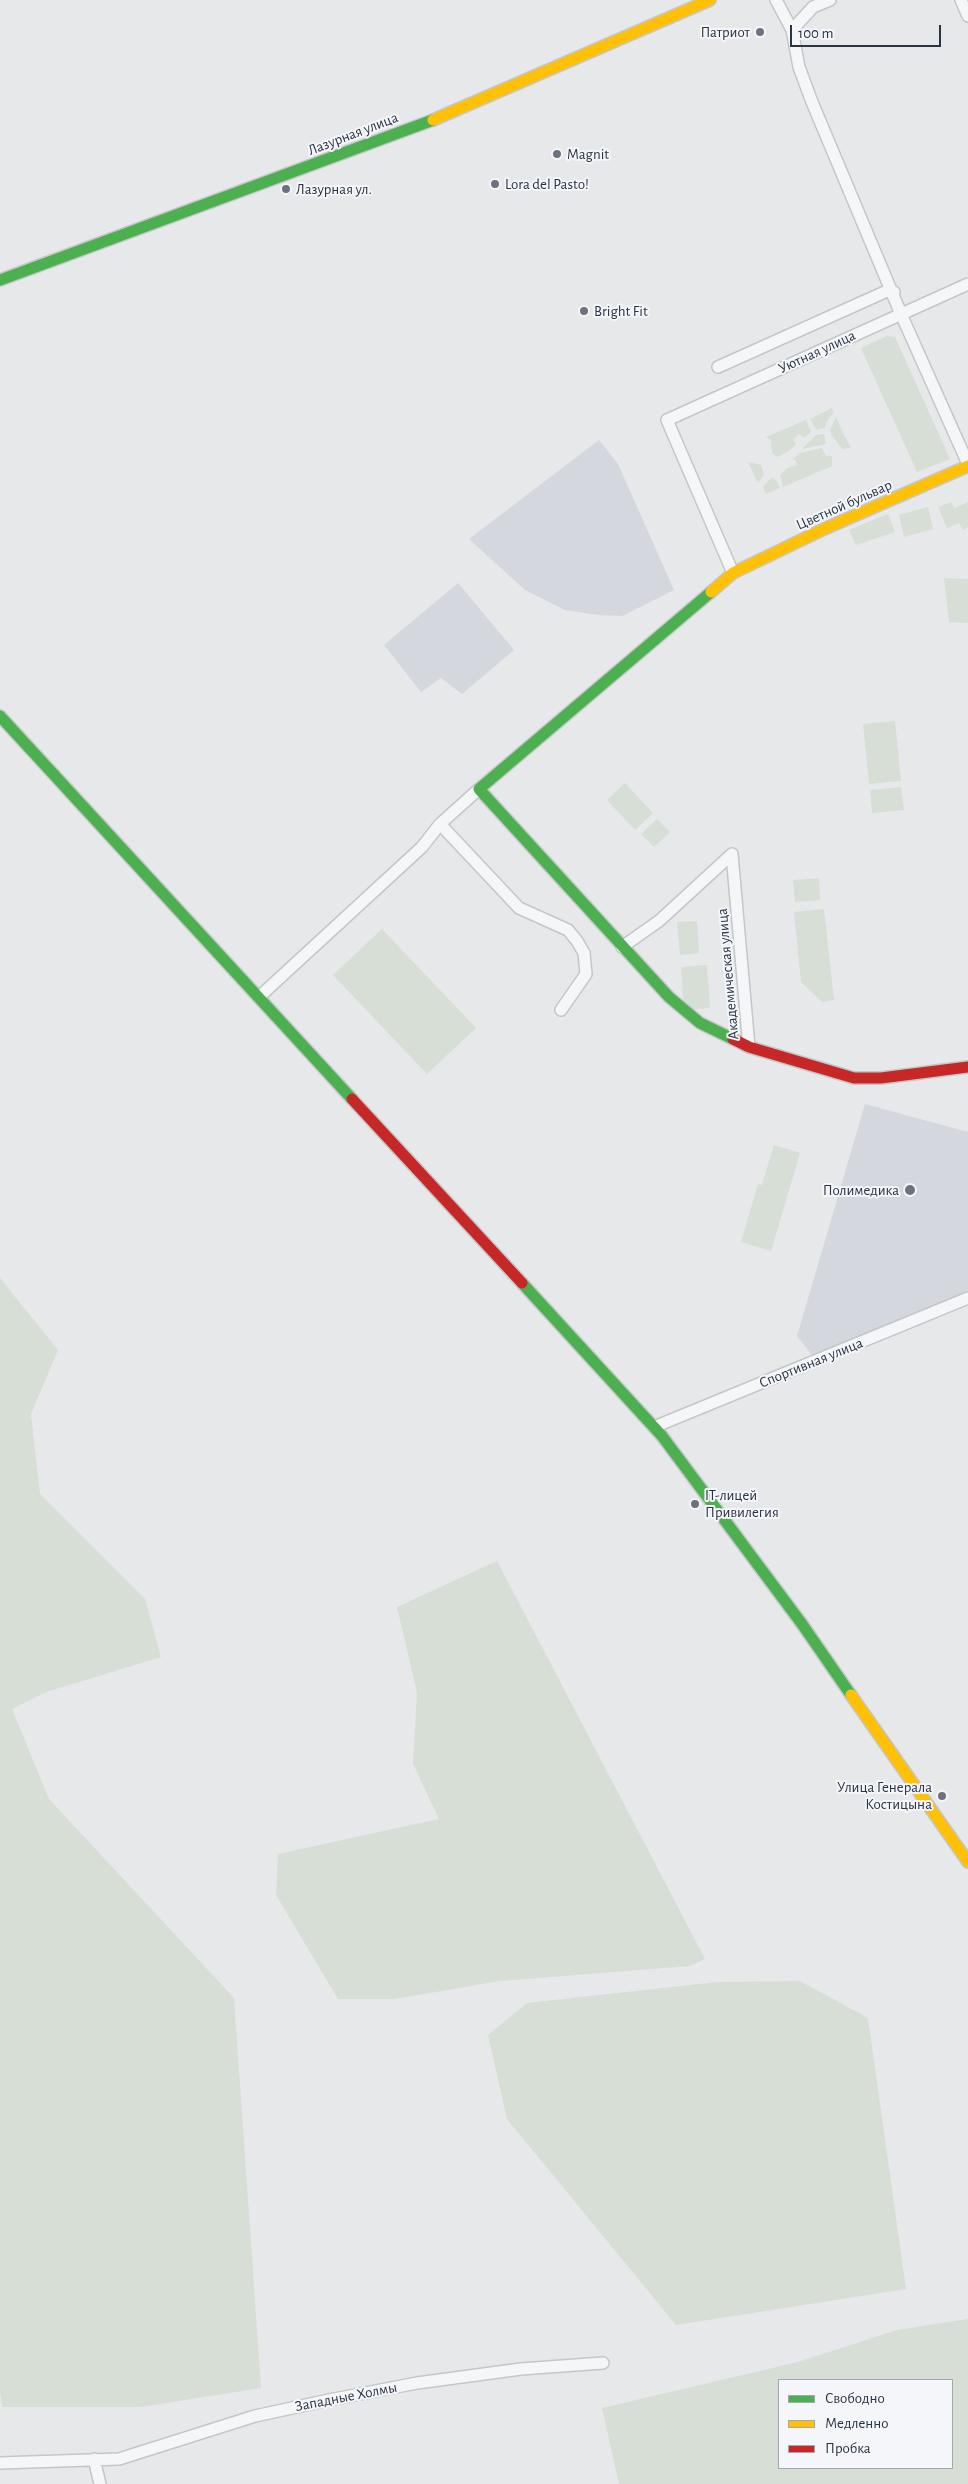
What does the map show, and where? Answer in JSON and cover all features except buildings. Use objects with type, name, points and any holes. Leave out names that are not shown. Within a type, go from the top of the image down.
[{"type":"street","name":"Лазурная улица","points":[[0,280],[453,112],[710,0]]},
{"type":"street","points":[[776,0],[792,30],[799,67],[812,102],[894,292],[901,314],[968,465]]},
{"type":"street","points":[[792,30],[812,7],[830,0]]},
{"type":"street","points":[[961,0],[968,16]]},
{"type":"street","name":"Уютная улица","points":[[733,573],[667,420],[968,284]]},
{"type":"street","points":[[718,367],[887,290],[894,292]]},
{"type":"street","name":"Цветной бульвар","points":[[479,788],[733,573],[824,529],[968,465]]},
{"type":"street","points":[[0,716],[654,1427],[736,1532],[786,1601],[968,1862]]},
{"type":"street","points":[[259,997],[422,847],[440,824],[479,788],[669,998],[700,1023],[749,1047]]},
{"type":"street","points":[[440,824],[519,908],[568,930],[580,947],[587,964],[586,974],[561,1010]]},
{"type":"street","name":"Академическая улица","points":[[622,947],[659,921],[732,854],[749,1047],[818,1069],[867,1079],[968,1067]]},
{"type":"street","name":"Спортивная улица","points":[[654,1427],[968,1298]]},
{"type":"street","name":"Западные Холмы","points":[[0,2464],[119,2459],[255,2416],[408,2384],[521,2368],[603,2363]]},
{"type":"street","points":[[94,2459],[100,2484]]},
{"type":"shaded area","points":[[887,336],[895,337],[950,459],[917,472],[861,348]]},
{"type":"shaded area","points":[[832,408],[834,412],[825,427],[817,430],[810,419]]},
{"type":"shaded area","points":[[836,417],[851,448],[842,449],[832,436],[830,430]]},
{"type":"shaded area","points":[[806,420],[811,432],[804,438],[799,434],[793,440],[796,444],[789,451],[777,457],[772,453],[771,440],[766,437]]},
{"type":"shaded area","points":[[824,434],[826,444],[802,449],[816,435]]},
{"type":"shaded area","points":[[599,440],[618,464],[674,590],[622,616],[598,615],[565,610],[525,590],[469,539]]},
{"type":"shaded area","points":[[822,448],[826,456],[832,456],[832,466],[783,487],[780,475],[787,468],[797,465],[793,459],[800,453]]},
{"type":"shaded area","points":[[748,462],[761,465],[764,475],[758,483]]},
{"type":"shaded area","points":[[772,477],[777,481],[780,488],[766,494],[763,487]]},
{"type":"shaded area","points":[[951,502],[954,508],[968,502],[968,527],[963,530],[959,523],[947,528],[938,507]]},
{"type":"shaded area","points":[[928,507],[933,529],[904,537],[899,515]]},
{"type":"shaded area","points":[[888,514],[895,532],[856,545],[849,530]]},
{"type":"shaded area","points":[[944,578],[968,579],[968,623],[949,622]]},
{"type":"shaded area","points":[[458,583],[514,650],[462,694],[441,678],[421,692],[384,645]]},
{"type":"shaded area","points":[[895,721],[901,781],[869,784],[863,724]]},
{"type":"shaded area","points":[[625,783],[653,813],[635,830],[607,800]]},
{"type":"shaded area","points":[[901,787],[904,810],[872,813],[870,790]]},
{"type":"shaded area","points":[[657,819],[670,832],[654,847],[641,834]]},
{"type":"shaded area","points":[[819,878],[820,900],[795,902],[793,880]]},
{"type":"shaded area","points":[[824,909],[834,1000],[822,1002],[801,982],[794,912]]},
{"type":"shaded area","points":[[697,921],[699,953],[680,955],[677,922]]},
{"type":"shaded area","points":[[382,929],[476,1028],[427,1074],[333,975]]},
{"type":"shaded area","points":[[707,965],[710,1008],[684,1010],[681,967]]},
{"type":"shaded area","points":[[865,1104],[968,1132],[968,1294],[812,1355],[797,1336]]},
{"type":"shaded area","points":[[774,1145],[800,1153],[771,1251],[741,1242],[758,1184],[762,1185]]},
{"type":"shaded area","points":[[0,1278],[58,1350],[31,1414],[40,1494],[145,1599],[161,1657],[46,1692],[12,1709],[49,1799],[234,1998],[261,2388],[141,2407],[2,2407],[0,2391]]},
{"type":"shaded area","points":[[497,1561],[705,1959],[690,1966],[500,1981],[395,1999],[338,1999],[276,1895],[278,1854],[439,1819],[413,1764],[417,1692],[397,1607]]},
{"type":"shaded area","points":[[800,1981],[868,2018],[906,2289],[676,2325],[507,2119],[488,2035],[527,2003],[717,1982]]},
{"type":"shaded area","points":[[968,2319],[968,2484],[619,2484],[602,2408],[798,2362],[897,2330]]},
{"type":"traffic: fast","points":[[0,280],[433,120]]},
{"type":"traffic: fast","points":[[711,592],[479,789],[669,997],[700,1023],[733,1039]]},
{"type":"traffic: fast","points":[[0,716],[352,1099]]},
{"type":"traffic: fast","points":[[522,1283],[662,1436],[802,1624],[851,1695]]},
{"type":"traffic: slow","points":[[433,120],[710,0]]},
{"type":"traffic: slow","points":[[711,592],[733,573],[824,529],[968,466]]},
{"type":"traffic: slow","points":[[851,1695],[968,1862]]},
{"type":"traffic: jam","points":[[733,1039],[749,1047],[854,1078],[881,1078],[968,1067]]},
{"type":"traffic: jam","points":[[352,1099],[522,1283]]},
{"type":"place","name":"Патриот","points":[[760,32]]},
{"type":"place","name":"Magnit","points":[[557,154]]},
{"type":"place","name":"Lora del Pasto!","points":[[495,184]]},
{"type":"place","name":"Лазурная ул.","points":[[286,189]]},
{"type":"place","name":"Bright Fit","points":[[584,311]]},
{"type":"place","name":"Полимедика","points":[[910,1190]]},
{"type":"place","name":"IT-лицей Привилегия","points":[[695,1504]]},
{"type":"place","name":"Улица Генерала Костицына","points":[[942,1796]]}]
